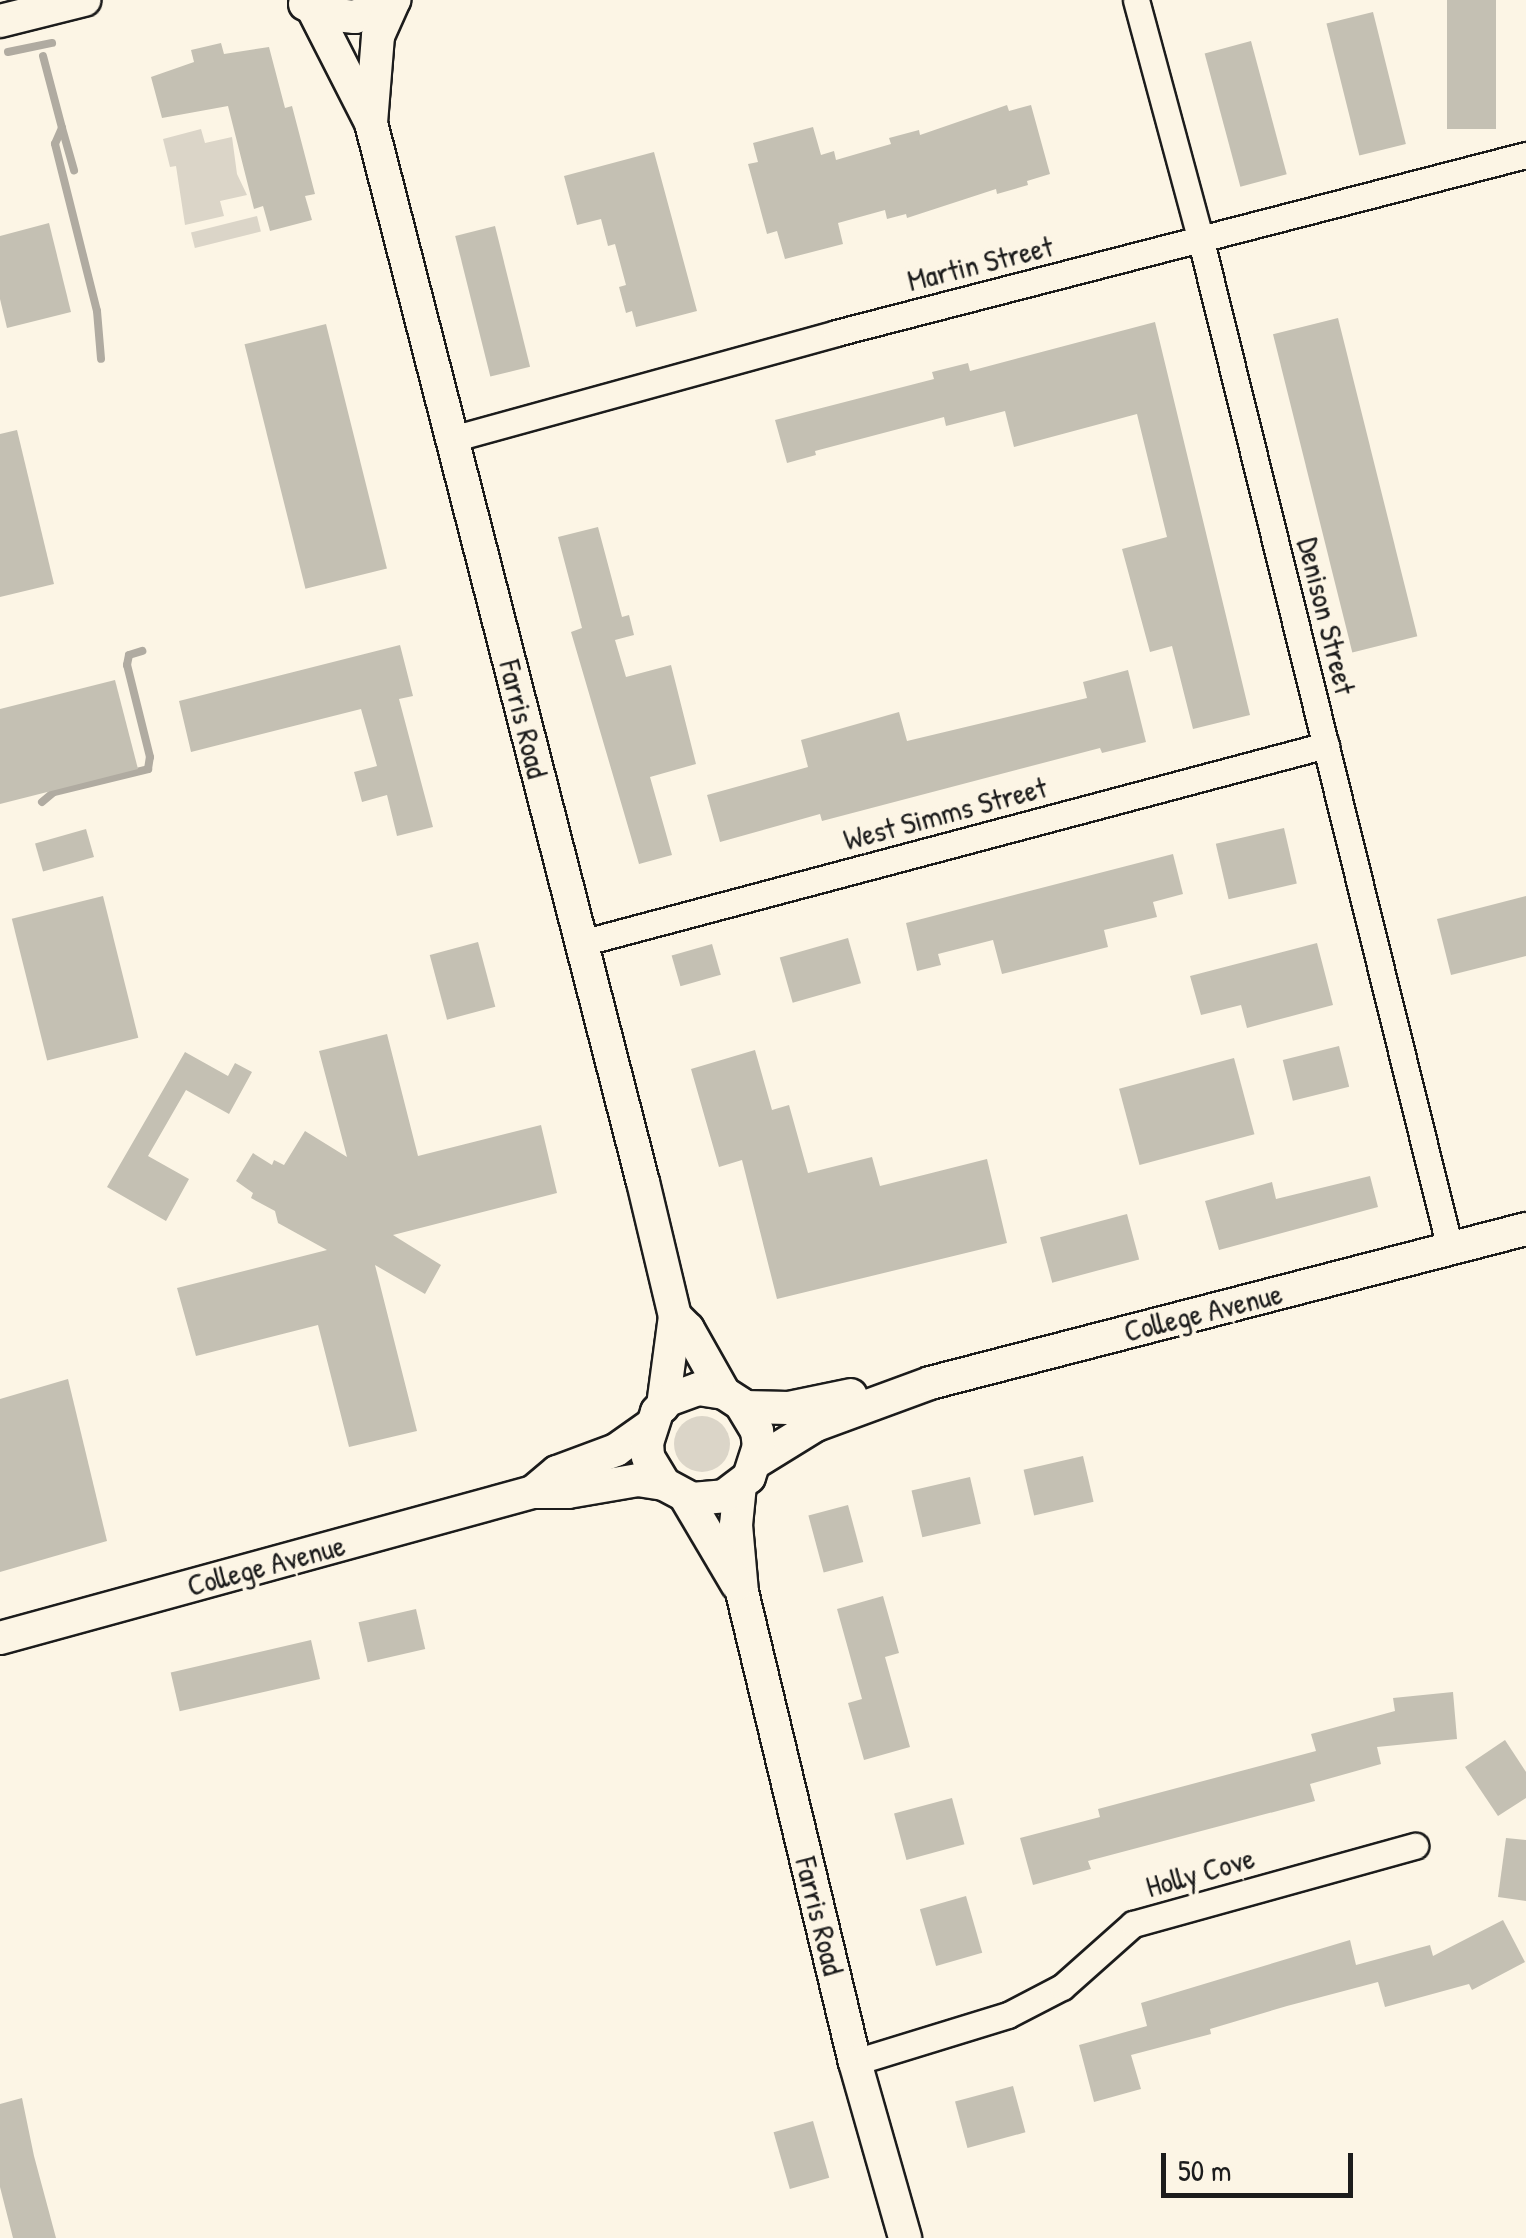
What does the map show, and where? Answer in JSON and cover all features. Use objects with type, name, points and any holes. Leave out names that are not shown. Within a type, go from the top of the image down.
[{"type":"street","points":[[0,21],[84,0]]},
{"type":"street","points":[[306,4],[355,16],[394,0]]},
{"type":"street","name":"Farris Road","points":[[371,123],[376,97],[375,49],[394,0]]},
{"type":"street","name":"Denison Street","points":[[1136,0],[1201,240],[1450,1248]]},
{"type":"street","name":"Farris Road","points":[[306,4],[371,123],[675,1316],[657,1416]]},
{"type":"street","name":"Martin Street","points":[[452,439],[836,333],[1526,154]]},
{"type":"street","name":"West Simms Street","points":[[581,943],[1326,746]]},
{"type":"street","name":"College Avenue","points":[[748,1474],[794,1436],[853,1415],[881,1398],[1526,1229]]},
{"type":"street","name":"Farris Road","points":[[675,1316],[688,1329],[734,1400]]},
{"type":"street","points":[[698,1389],[734,1400],[757,1431],[748,1474],[708,1500],[674,1490],[648,1458],[657,1416],[698,1389]]},
{"type":"street","name":"College Avenue","points":[[734,1400],[790,1408],[848,1395],[881,1398]]},
{"type":"street","name":"College Avenue","points":[[533,1492],[557,1472],[616,1450],[657,1416]]},
{"type":"street","name":"Farris Road","points":[[748,1474],[736,1525],[742,1592],[855,2062],[905,2238]]},
{"type":"street","name":"College Avenue","points":[[0,1638],[533,1492],[568,1492],[616,1481],[674,1490]]},
{"type":"street","name":"Farris Road","points":[[674,1490],[742,1592]]},
{"type":"street","name":"Holly Cove","points":[[855,2062],[1008,2015],[1062,1987],[1134,1924],[1415,1846]]},
{"type":"shaded area","points":[[201,129],[205,143],[232,137],[237,174],[247,195],[220,201],[224,216],[185,225],[176,166],[170,167],[163,139]]},
{"type":"shaded area","points":[[257,216],[261,232],[195,248],[191,232]]},
{"type":"shaded area","points":[[702,1416],[722,1424],[730,1444],[722,1464],[702,1472],[682,1464],[674,1444],[682,1424]]},
{"type":"building","points":[[1447,0],[1496,0],[1496,129],[1447,129]]},
{"type":"building","points":[[1373,12],[1406,144],[1359,156],[1326,24]]},
{"type":"building","points":[[1251,41],[1287,174],[1240,187],[1205,53]]},
{"type":"building","points":[[221,43],[224,54],[269,47],[285,108],[292,106],[315,194],[305,196],[312,220],[270,231],[263,206],[254,209],[228,106],[162,118],[151,77],[194,62],[191,50]]},
{"type":"building","points":[[1007,105],[1009,111],[1031,105],[1050,174],[1027,181],[1028,185],[997,194],[996,189],[907,218],[906,214],[887,219],[885,210],[838,223],[843,244],[785,259],[777,231],[767,234],[748,164],[758,162],[753,143],[813,127],[821,155],[834,151],[836,160],[891,144],[889,138],[919,130],[920,135]]},
{"type":"building","points":[[654,152],[697,311],[636,327],[632,311],[626,313],[619,287],[626,285],[615,244],[608,246],[601,219],[577,225],[564,176]]},
{"type":"building","points":[[49,223],[71,312],[7,328],[0,299],[0,236]]},
{"type":"building","points":[[495,226],[530,367],[490,377],[455,236]]},
{"type":"building","points":[[1338,318],[1417,636],[1352,652],[1273,334]]},
{"type":"building","points":[[1155,322],[1250,715],[1193,729],[1172,646],[1150,652],[1122,549],[1167,537],[1137,414],[1014,447],[1005,411],[946,426],[944,417],[815,451],[816,455],[787,463],[775,420],[934,379],[932,372],[968,363],[970,371]]},
{"type":"building","points":[[326,324],[387,569],[305,589],[244,344]]},
{"type":"building","points":[[17,430],[54,584],[0,597],[0,434]]},
{"type":"building","points":[[598,527],[622,617],[629,615],[634,635],[615,640],[626,677],[671,665],[696,764],[650,777],[672,855],[639,864],[571,632],[582,628],[558,537]]},
{"type":"building","points":[[400,645],[413,696],[399,699],[433,827],[397,836],[387,795],[362,802],[354,772],[377,766],[361,709],[191,752],[179,701]]},
{"type":"building","points":[[1128,670],[1146,742],[1102,753],[1100,748],[822,821],[820,814],[720,842],[707,795],[808,767],[801,740],[899,712],[907,741],[1087,698],[1083,682]]},
{"type":"building","points":[[115,680],[138,769],[0,804],[0,709]]},
{"type":"building","points":[[1284,828],[1297,884],[1229,899],[1216,844]]},
{"type":"building","points":[[86,829],[94,857],[43,871],[35,844]]},
{"type":"building","points":[[1173,854],[1183,894],[1153,902],[1157,917],[1104,930],[1108,947],[1002,974],[993,940],[938,954],[941,965],[917,971],[906,923]]},
{"type":"building","points":[[103,896],[138,1038],[47,1060],[12,919]]},
{"type":"building","points":[[1526,896],[1526,956],[1451,975],[1437,919]]},
{"type":"building","points":[[848,938],[861,983],[793,1003],[780,958]]},
{"type":"building","points":[[478,942],[495,1007],[447,1020],[430,955]]},
{"type":"building","points":[[1317,943],[1333,1005],[1247,1028],[1241,1005],[1201,1015],[1190,976]]},
{"type":"building","points":[[712,944],[721,975],[680,986],[672,956]]},
{"type":"building","points":[[387,1034],[418,1156],[541,1125],[557,1193],[393,1235],[441,1265],[425,1294],[375,1265],[417,1431],[349,1447],[318,1325],[196,1356],[177,1288],[327,1250],[278,1223],[275,1211],[251,1198],[253,1193],[236,1181],[253,1153],[272,1165],[274,1160],[284,1165],[305,1131],[347,1157],[319,1051]]},
{"type":"building","points":[[1339,1046],[1349,1087],[1293,1101],[1283,1060]]},
{"type":"building","points":[[755,1050],[772,1110],[789,1105],[808,1173],[872,1157],[880,1186],[987,1159],[1007,1243],[777,1299],[742,1160],[719,1167],[691,1069]]},
{"type":"building","points":[[185,1052],[228,1076],[235,1063],[252,1072],[229,1114],[186,1090],[148,1156],[189,1179],[166,1221],[107,1187]]},
{"type":"building","points":[[1234,1058],[1254,1134],[1140,1165],[1119,1089]]},
{"type":"building","points":[[1370,1176],[1378,1207],[1219,1250],[1205,1201],[1272,1182],[1276,1199]]},
{"type":"building","points":[[1127,1214],[1139,1259],[1052,1283],[1040,1237]]},
{"type":"building","points":[[68,1379],[107,1541],[0,1572],[0,1399]]},
{"type":"building","points":[[1083,1456],[1094,1502],[1034,1516],[1024,1470]]},
{"type":"building","points":[[970,1477],[981,1524],[922,1537],[912,1490]]},
{"type":"building","points":[[848,1505],[863,1562],[824,1573],[808,1516]]},
{"type":"building","points":[[883,1596],[899,1653],[885,1657],[910,1747],[864,1760],[848,1703],[862,1699],[837,1609]]},
{"type":"building","points":[[416,1609],[425,1649],[368,1662],[359,1622]]},
{"type":"building","points":[[311,1640],[320,1679],[180,1711],[171,1672]]},
{"type":"building","points":[[1453,1692],[1457,1739],[1377,1747],[1381,1764],[1310,1784],[1315,1801],[1088,1861],[1091,1869],[1033,1885],[1020,1838],[1100,1817],[1098,1809],[1316,1751],[1311,1734],[1395,1711],[1393,1698]]},
{"type":"building","points":[[1505,1740],[1526,1772],[1526,1798],[1498,1816],[1465,1767]]},
{"type":"building","points":[[952,1798],[964,1844],[906,1860],[894,1814]]},
{"type":"building","points":[[1506,1838],[1526,1840],[1526,1901],[1498,1897]]},
{"type":"building","points":[[966,1896],[982,1953],[936,1966],[920,1909]]},
{"type":"building","points":[[1503,1920],[1525,1962],[1472,1990],[1469,1984],[1385,2007],[1378,1982],[1287,2006],[1210,2029],[1211,2034],[1131,2055],[1141,2089],[1094,2102],[1079,2045],[1147,2026],[1141,2003],[1350,1940],[1356,1965],[1430,1945],[1433,1956]]},
{"type":"building","points":[[1013,2086],[1025,2132],[967,2148],[955,2102]]},
{"type":"building","points":[[22,2098],[56,2238],[13,2238],[0,2187],[0,2104]]},
{"type":"building","points":[[813,2121],[829,2178],[790,2189],[774,2132]]},
{"type":"waterway","points":[[8,52],[52,43]]},
{"type":"waterway","points":[[43,56],[62,128],[55,144],[97,311],[101,359]]},
{"type":"waterway","points":[[62,128],[74,170]]},
{"type":"waterway","points":[[42,802],[54,792],[148,769],[150,757],[127,665],[129,655],[142,651]]}]
